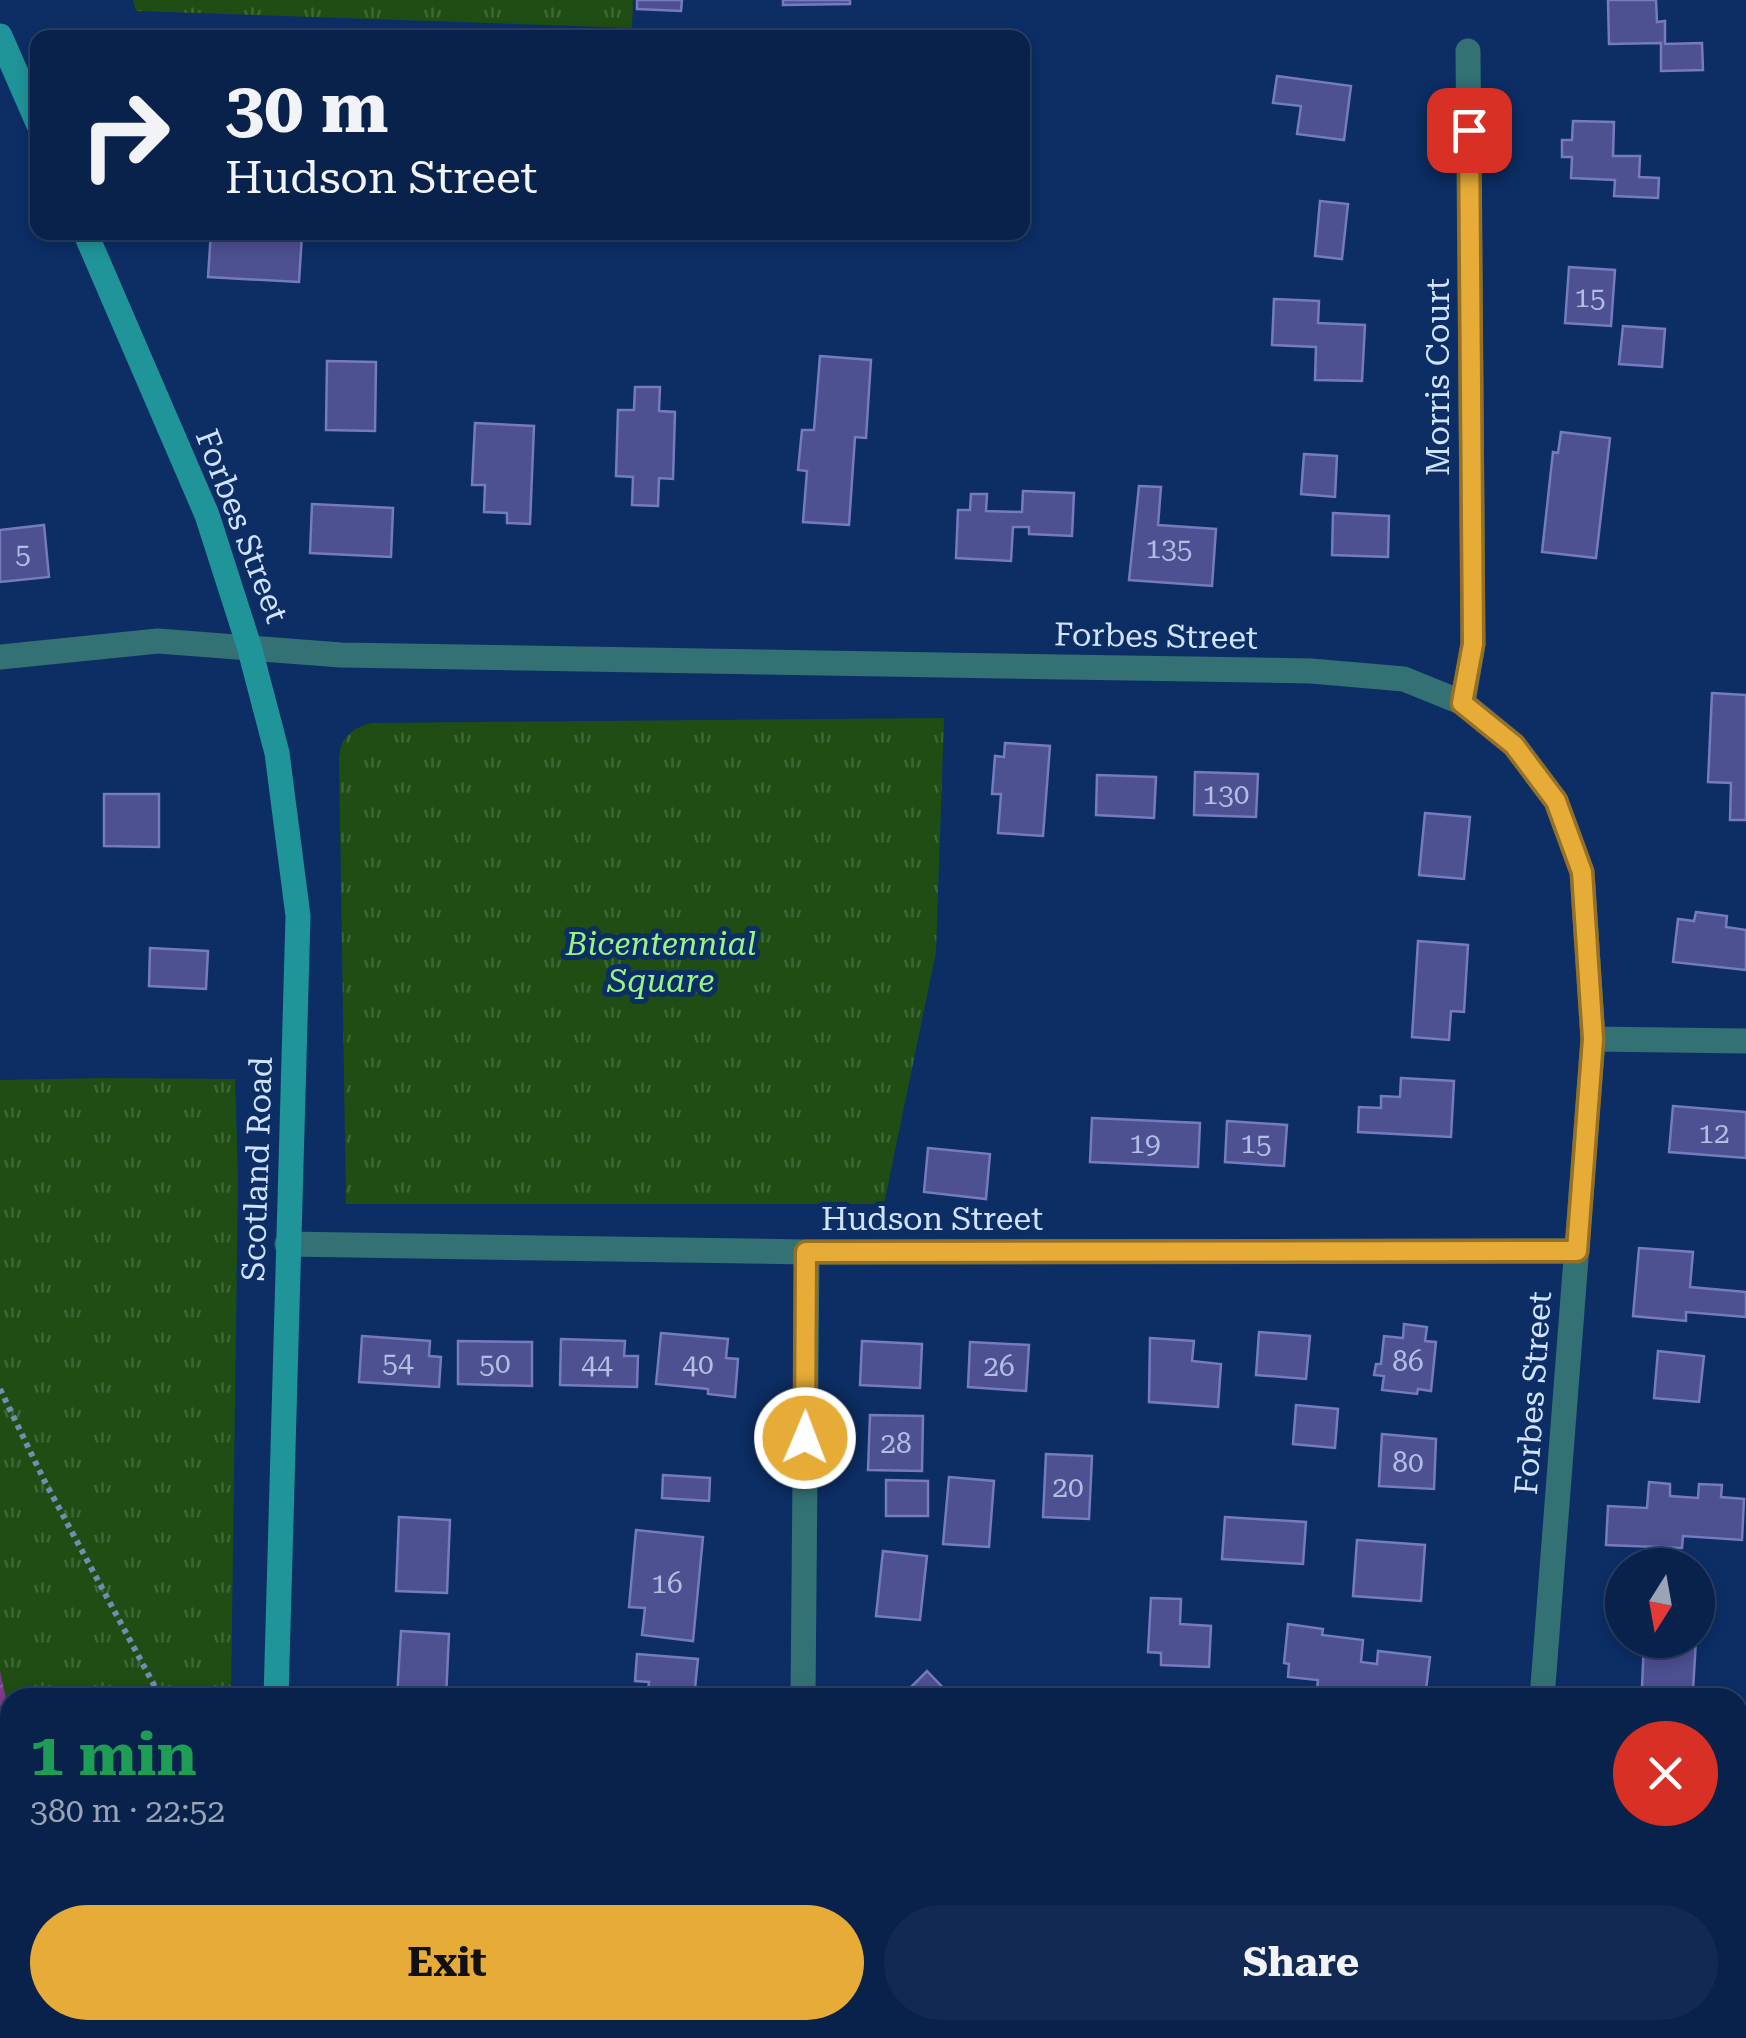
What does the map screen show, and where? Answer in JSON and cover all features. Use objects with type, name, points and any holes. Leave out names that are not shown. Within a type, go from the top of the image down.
[{"type":"main road","points":[[0,36],[30,105]]},
{"type":"main road","name":"Forbes Street","points":[[88,240],[207,515],[249,646]]},
{"type":"main road","name":"Scotland Road","points":[[249,646],[277,754],[298,916],[276,1688]]},
{"type":"street","name":"Morris Court","points":[[1462,703],[1473,644],[1468,50]]},
{"type":"street","points":[[0,657],[158,641],[249,646]]},
{"type":"street","name":"Forbes Street","points":[[249,646],[342,654],[1310,671],[1404,679],[1462,703],[1514,745],[1556,801],[1582,872],[1593,1039],[1543,1688]]},
{"type":"street","points":[[1593,1039],[1746,1041]]},
{"type":"street","name":"Hudson Street","points":[[287,1244],[806,1252],[1577,1251]]},
{"type":"street","points":[[803,1688],[806,1252]]},
{"type":"path","points":[[0,1390],[156,1688]]},
{"type":"green space","points":[[133,0],[633,0],[632,28],[136,11]]},
{"type":"green space","name":"Bicentennial Square","points":[[944,718],[936,952],[884,1204],[346,1204],[339,758],[345,739],[353,731],[371,723]]},
{"type":"green space","points":[[235,1079],[238,1179],[231,1688],[0,1688],[0,1080]]},
{"type":"building","points":[[637,0],[682,0],[681,11],[637,9]]},
{"type":"building","points":[[783,0],[850,0],[850,4],[783,5]]},
{"type":"building","points":[[1608,0],[1656,0],[1657,22],[1665,21],[1665,44],[1702,43],[1703,70],[1661,71],[1661,43],[1609,44]]},
{"type":"building","points":[[1277,76],[1351,86],[1344,140],[1297,134],[1301,106],[1273,103]]},
{"type":"building","points":[[1573,121],[1614,122],[1613,156],[1640,156],[1639,177],[1659,178],[1658,198],[1614,196],[1615,180],[1571,178],[1572,157],[1562,157],[1562,140],[1572,140]]},
{"type":"building","points":[[1320,201],[1348,204],[1342,259],[1315,256]]},
{"type":"building","points":[[210,240],[302,240],[299,282],[208,277]]},
{"type":"building","points":[[1569,267],[1615,270],[1611,326],[1565,323]]},
{"type":"building","points":[[1274,299],[1319,301],[1318,323],[1365,325],[1362,381],[1315,380],[1316,347],[1272,345]]},
{"type":"building","points":[[1623,326],[1665,329],[1662,367],[1619,364]]},
{"type":"building","points":[[820,356],[871,360],[866,438],[855,437],[849,525],[803,522],[807,471],[798,470],[802,430],[814,430]]},
{"type":"building","points":[[327,361],[376,362],[375,431],[326,430]]},
{"type":"building","points":[[635,387],[660,387],[659,411],[675,412],[673,479],[659,478],[658,506],[632,505],[633,477],[616,476],[618,410],[634,410]]},
{"type":"building","points":[[475,423],[534,426],[530,524],[507,523],[507,513],[484,512],[485,485],[472,485]]},
{"type":"building","points":[[1561,432],[1610,438],[1596,558],[1542,552],[1553,452],[1558,453]]},
{"type":"building","points":[[1304,454],[1337,456],[1335,497],[1301,494]]},
{"type":"building","points":[[1139,486],[1161,487],[1158,525],[1216,529],[1212,586],[1129,580]]},
{"type":"building","points":[[1023,491],[1074,493],[1072,536],[1029,534],[1029,527],[1013,527],[1011,561],[956,558],[958,510],[970,510],[971,494],[987,494],[986,511],[1022,512]]},
{"type":"building","points":[[312,504],[393,508],[391,557],[310,553]]},
{"type":"building","points":[[1333,513],[1389,516],[1388,557],[1332,555]]},
{"type":"building","points":[[44,525],[49,577],[0,582],[0,530]]},
{"type":"building","points":[[1712,693],[1746,695],[1746,820],[1730,820],[1731,783],[1708,782]]},
{"type":"building","points":[[1005,743],[1050,746],[1043,836],[998,833],[1001,794],[992,794],[995,756],[1004,757]]},
{"type":"building","points":[[1195,772],[1258,774],[1256,817],[1194,815]]},
{"type":"building","points":[[1097,775],[1156,777],[1154,818],[1096,815]]},
{"type":"building","points":[[104,794],[159,794],[159,847],[104,846]]},
{"type":"building","points":[[1425,813],[1470,817],[1464,879],[1419,875]]},
{"type":"building","points":[[1696,912],[1727,916],[1726,927],[1746,930],[1746,970],[1673,962],[1678,919],[1694,921]]},
{"type":"building","points":[[1418,941],[1468,945],[1464,1012],[1451,1011],[1449,1040],[1412,1037]]},
{"type":"building","points":[[150,948],[208,951],[206,989],[149,986]]},
{"type":"building","points":[[1401,1078],[1454,1081],[1451,1137],[1358,1132],[1359,1107],[1381,1108],[1381,1096],[1400,1097]]},
{"type":"building","points":[[1673,1106],[1746,1112],[1746,1158],[1669,1152]]},
{"type":"building","points":[[1092,1118],[1200,1123],[1198,1167],[1090,1162]]},
{"type":"building","points":[[1227,1121],[1287,1125],[1284,1166],[1225,1162]]},
{"type":"building","points":[[928,1148],[990,1154],[986,1199],[924,1192]]},
{"type":"building","points":[[1639,1248],[1693,1252],[1690,1287],[1746,1292],[1746,1317],[1686,1312],[1686,1321],[1633,1316]]},
{"type":"building","points":[[1404,1324],[1427,1327],[1425,1341],[1436,1342],[1431,1391],[1418,1389],[1417,1394],[1382,1390],[1384,1376],[1374,1375],[1376,1364],[1381,1364],[1384,1336],[1403,1338]]},
{"type":"building","points":[[1259,1332],[1310,1336],[1306,1379],[1256,1375]]},
{"type":"building","points":[[661,1333],[728,1339],[726,1358],[738,1359],[735,1397],[708,1394],[708,1389],[656,1384]]},
{"type":"building","points":[[362,1336],[430,1341],[429,1356],[441,1357],[439,1387],[359,1382]]},
{"type":"building","points":[[1150,1338],[1194,1341],[1192,1361],[1221,1364],[1218,1407],[1149,1402]]},
{"type":"building","points":[[561,1339],[625,1341],[624,1356],[638,1356],[637,1387],[560,1385]]},
{"type":"building","points":[[458,1341],[532,1342],[532,1386],[458,1384]]},
{"type":"building","points":[[862,1341],[922,1344],[920,1388],[860,1385]]},
{"type":"building","points":[[970,1342],[1029,1345],[1026,1391],[968,1387]]},
{"type":"building","points":[[1658,1351],[1704,1356],[1699,1402],[1654,1398]]},
{"type":"building","points":[[1296,1405],[1338,1409],[1335,1448],[1293,1444]]},
{"type":"building","points":[[870,1415],[923,1416],[922,1471],[868,1470]]},
{"type":"building","points":[[1382,1434],[1436,1439],[1434,1489],[1379,1486]]},
{"type":"building","points":[[1046,1454],[1092,1456],[1089,1519],[1043,1517]]},
{"type":"building","points":[[663,1475],[710,1478],[709,1501],[662,1498]]},
{"type":"building","points":[[949,1477],[994,1481],[989,1547],[943,1544]]},
{"type":"building","points":[[886,1480],[928,1481],[928,1516],[886,1516]]},
{"type":"building","points":[[1649,1482],[1670,1484],[1670,1496],[1698,1498],[1699,1484],[1722,1485],[1721,1497],[1744,1499],[1742,1540],[1683,1536],[1682,1548],[1606,1545],[1608,1506],[1647,1508]]},
{"type":"building","points":[[399,1517],[450,1520],[447,1593],[396,1591]]},
{"type":"building","points":[[1225,1517],[1306,1522],[1303,1564],[1222,1559]]},
{"type":"building","points":[[636,1530],[703,1537],[693,1641],[642,1635],[645,1608],[629,1607]]},
{"type":"building","points":[[1357,1540],[1425,1545],[1421,1601],[1353,1596]]},
{"type":"building","points":[[883,1551],[927,1556],[920,1620],[876,1616]]},
{"type":"building","points":[[1151,1598],[1181,1599],[1180,1624],[1211,1626],[1209,1667],[1161,1665],[1161,1653],[1148,1652]]},
{"type":"building","points":[[1288,1624],[1323,1629],[1322,1635],[1363,1640],[1361,1662],[1377,1664],[1378,1651],[1430,1657],[1426,1688],[1317,1688],[1318,1680],[1288,1677],[1289,1664],[1284,1663]]},
{"type":"building","points":[[401,1631],[449,1634],[446,1688],[398,1688]]},
{"type":"building","points":[[637,1654],[698,1659],[695,1688],[648,1688],[649,1682],[635,1681]]},
{"type":"building","points":[[1643,1658],[1695,1658],[1693,1688],[1642,1687]]},
{"type":"building","points":[[927,1671],[943,1688],[910,1688]]},
{"type":"route","points":[[805,1438],[806,1252],[1577,1251],[1593,1039],[1582,872],[1556,801],[1514,745],[1462,703],[1473,644],[1469,130]]}]
